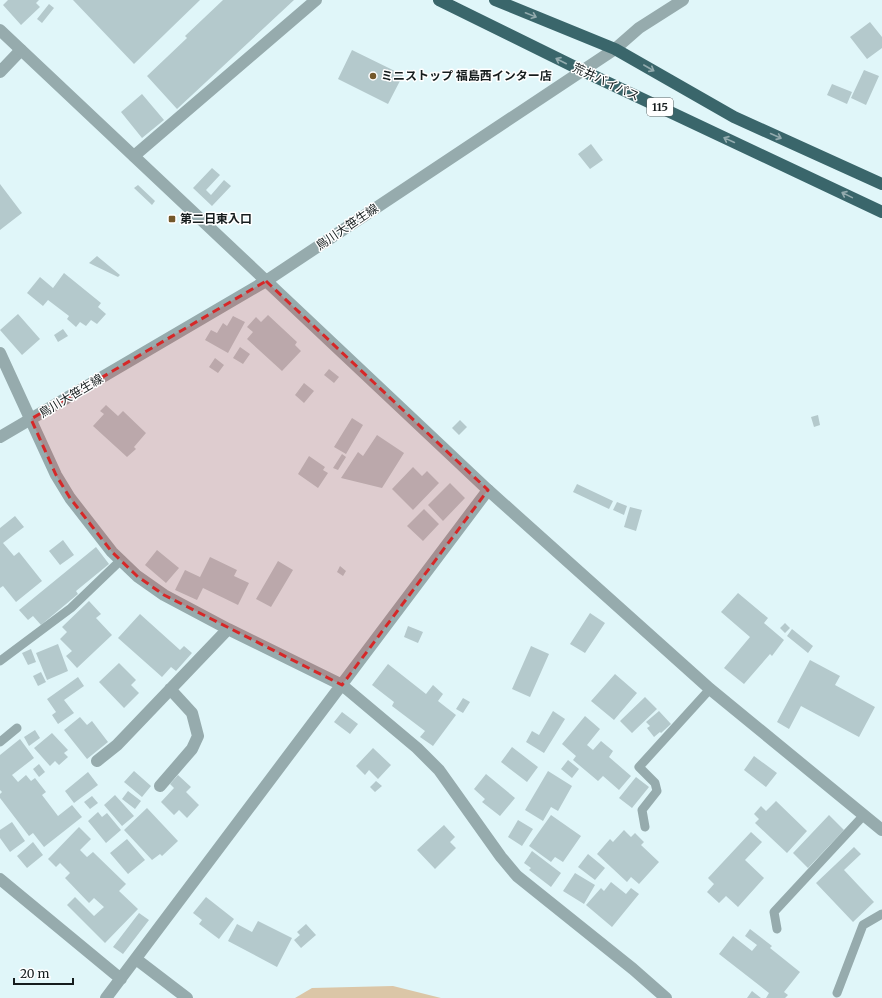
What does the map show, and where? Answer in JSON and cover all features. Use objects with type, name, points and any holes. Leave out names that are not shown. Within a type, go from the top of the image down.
[{"type":"highway","name":"荒井バイパス","points":[[439,0],[581,70],[882,212]]},
{"type":"highway","name":"115","points":[[495,0],[615,49],[734,117],[882,184]]},
{"type":"street","points":[[134,156],[316,0]]},
{"type":"street","name":"鳥川大笹生線","points":[[0,437],[266,280],[581,70],[615,49],[639,28],[683,0]]},
{"type":"street","points":[[0,30],[488,490],[710,689],[882,830]]},
{"type":"street","points":[[0,72],[21,50]]},
{"type":"street","points":[[0,354],[56,475],[70,498],[112,552],[137,576],[164,595],[342,686],[417,748],[439,770],[501,857],[517,876],[633,969],[666,998]]},
{"type":"street","points":[[106,998],[488,490]]},
{"type":"street","points":[[96,762],[117,745],[228,629]]},
{"type":"street","points":[[160,786],[192,749],[198,736],[192,714],[170,689]]},
{"type":"street","points":[[0,879],[121,979]]},
{"type":"street","points":[[136,959],[186,998]]},
{"type":"lane","points":[[0,661],[71,608],[121,560]]},
{"type":"lane","points":[[645,827],[642,810],[657,791],[655,783],[639,767],[710,689]]},
{"type":"lane","points":[[0,742],[17,728]]},
{"type":"lane","points":[[777,929],[774,912],[864,815]]},
{"type":"lane","points":[[837,992],[863,925],[882,914]]},
{"type":"highlighted area","points":[[266,281],[488,490],[342,685],[164,595],[137,576],[112,552],[70,498],[56,475],[31,419]]},
{"type":"shaded area","points":[[393,986],[441,998],[295,998],[312,988]]},
{"type":"building","points":[[8,0],[39,0],[36,3],[40,7],[21,25],[3,5]]},
{"type":"building","points":[[73,0],[200,0],[134,64]]},
{"type":"building","points":[[223,0],[294,0],[177,109],[147,76],[187,38],[185,36]]},
{"type":"building","points":[[49,4],[54,8],[42,23],[37,19]]},
{"type":"building","points":[[870,22],[882,37],[882,48],[867,59],[850,37]]},
{"type":"building","points":[[352,50],[403,75],[388,104],[338,79]]},
{"type":"building","points":[[864,70],[879,76],[866,105],[851,98]]},
{"type":"building","points":[[832,84],[852,92],[847,104],[827,95]]},
{"type":"building","points":[[142,94],[164,120],[142,138],[121,112]]},
{"type":"building","points":[[591,144],[603,160],[590,169],[578,154]]},
{"type":"building","points":[[212,168],[220,175],[206,190],[211,195],[224,180],[231,186],[212,206],[193,188]]},
{"type":"building","points":[[0,184],[22,213],[0,230]]},
{"type":"building","points":[[138,185],[155,201],[152,205],[134,188]]},
{"type":"building","points":[[97,256],[120,275],[118,277],[89,263]]},
{"type":"building","points":[[64,273],[101,303],[98,307],[106,314],[97,324],[91,320],[86,326],[80,322],[76,327],[67,319],[69,316],[48,300],[43,306],[27,293],[40,277],[53,288]]},
{"type":"building","points":[[18,314],[40,339],[22,355],[0,330]]},
{"type":"building","points":[[268,315],[297,342],[295,345],[301,351],[282,371],[247,339],[253,332],[247,327],[256,317],[261,322]]},
{"type":"building","points":[[233,316],[245,322],[228,353],[205,340],[211,330],[217,333],[223,323],[227,326]]},
{"type":"building","points":[[63,329],[68,336],[58,342],[54,335]]},
{"type":"building","points":[[240,347],[250,354],[243,364],[233,358]]},
{"type":"building","points":[[215,358],[224,365],[218,373],[209,367]]},
{"type":"building","points":[[329,369],[339,377],[334,383],[324,375]]},
{"type":"building","points":[[304,383],[314,391],[304,403],[295,395]]},
{"type":"building","points":[[106,405],[118,416],[123,411],[146,433],[134,447],[136,449],[127,457],[93,426],[104,414],[100,411]]},
{"type":"building","points":[[818,415],[820,425],[814,427],[811,417]]},
{"type":"building","points":[[352,418],[363,425],[346,454],[334,447]]},
{"type":"building","points":[[460,420],[467,427],[459,435],[452,428]]},
{"type":"building","points":[[377,435],[404,453],[382,488],[341,478],[358,452],[363,456]]},
{"type":"building","points":[[342,454],[346,457],[338,470],[333,468]]},
{"type":"building","points":[[309,456],[325,467],[323,470],[328,473],[318,488],[298,474]]},
{"type":"building","points":[[413,467],[422,476],[427,471],[439,483],[413,510],[392,489]]},
{"type":"building","points":[[450,483],[465,498],[443,521],[428,505]]},
{"type":"building","points":[[577,484],[613,501],[609,509],[573,492]]},
{"type":"building","points":[[617,502],[627,506],[624,515],[613,510]]},
{"type":"building","points":[[630,507],[642,510],[636,531],[624,527]]},
{"type":"building","points":[[424,509],[439,524],[423,541],[407,526]]},
{"type":"building","points":[[15,516],[24,527],[3,543],[14,556],[19,552],[42,581],[16,602],[3,586],[0,588],[0,528]]},
{"type":"building","points":[[63,540],[74,555],[60,565],[49,551]]},
{"type":"building","points":[[96,547],[109,564],[76,591],[78,594],[41,625],[33,616],[28,620],[19,610]]},
{"type":"building","points":[[157,550],[179,568],[166,583],[145,565]]},
{"type":"building","points":[[210,557],[237,570],[234,576],[249,583],[238,605],[203,588],[197,600],[175,590],[185,570],[200,577]]},
{"type":"building","points":[[278,561],[293,570],[271,607],[256,599]]},
{"type":"building","points":[[340,566],[346,571],[343,576],[337,572]]},
{"type":"building","points":[[738,593],[768,618],[764,623],[784,640],[772,656],[770,654],[744,684],[724,668],[750,637],[721,612]]},
{"type":"building","points":[[89,601],[101,614],[96,618],[112,635],[77,668],[66,656],[72,651],[60,639],[67,632],[62,627]]},
{"type":"building","points":[[590,613],[605,623],[585,653],[570,644]]},
{"type":"building","points":[[140,614],[180,650],[184,646],[192,653],[176,671],[171,667],[162,677],[118,638]]},
{"type":"building","points":[[785,623],[790,628],[785,633],[780,628]]},
{"type":"building","points":[[408,626],[423,632],[418,643],[404,637]]},
{"type":"building","points":[[792,629],[813,646],[808,653],[787,636]]},
{"type":"building","points":[[58,644],[68,671],[47,680],[36,653]]},
{"type":"building","points":[[531,646],[549,654],[530,697],[512,689]]},
{"type":"building","points":[[31,649],[36,662],[28,665],[22,653]]},
{"type":"building","points":[[810,660],[840,676],[835,685],[875,707],[859,737],[801,706],[789,729],[777,722]]},
{"type":"building","points":[[119,663],[136,680],[131,685],[139,693],[124,708],[99,682]]},
{"type":"building","points":[[388,664],[426,694],[433,685],[443,694],[438,701],[456,715],[433,746],[420,737],[425,731],[392,706],[394,702],[372,685]]},
{"type":"building","points":[[41,672],[46,682],[38,686],[33,676]]},
{"type":"building","points":[[615,674],[637,693],[614,720],[591,701]]},
{"type":"building","points":[[78,677],[84,686],[64,700],[74,713],[58,724],[52,715],[56,712],[47,699]]},
{"type":"building","points":[[645,697],[657,709],[632,733],[620,721]]},
{"type":"building","points":[[463,698],[470,702],[463,713],[456,709]]},
{"type":"building","points":[[553,711],[565,719],[544,753],[526,742],[532,731],[539,735]]},
{"type":"building","points":[[659,711],[671,724],[654,737],[647,728],[650,726],[646,722]]},
{"type":"building","points":[[342,712],[358,724],[350,734],[334,722]]},
{"type":"building","points":[[585,716],[600,729],[587,745],[593,750],[601,741],[613,751],[609,757],[631,776],[619,790],[603,776],[598,781],[573,760],[576,756],[562,744]]},
{"type":"building","points":[[80,717],[87,725],[92,721],[108,742],[87,759],[64,730]]},
{"type":"building","points":[[35,730],[40,738],[29,746],[24,737]]},
{"type":"building","points":[[52,733],[68,750],[64,753],[68,757],[59,765],[55,761],[50,766],[34,748]]},
{"type":"building","points":[[20,739],[34,758],[12,775],[18,782],[26,775],[31,781],[35,778],[46,792],[42,795],[58,816],[72,805],[82,817],[44,847],[33,833],[29,836],[0,798],[0,794],[2,792],[0,790],[0,755]]},
{"type":"building","points":[[512,747],[538,767],[527,782],[501,762]]},
{"type":"building","points":[[373,748],[391,765],[378,779],[369,770],[365,775],[356,766]]},
{"type":"building","points":[[754,756],[777,773],[766,787],[744,770]]},
{"type":"building","points":[[568,760],[579,769],[572,778],[561,769]]},
{"type":"building","points":[[39,764],[45,772],[39,777],[33,769]]},
{"type":"building","points":[[134,771],[151,786],[142,797],[124,782]]},
{"type":"building","points":[[548,771],[572,786],[558,811],[551,807],[543,821],[525,810]]},
{"type":"building","points":[[88,772],[98,785],[74,803],[65,791]]},
{"type":"building","points":[[486,774],[515,798],[500,816],[482,802],[485,799],[474,789]]},
{"type":"building","points":[[178,775],[191,787],[186,792],[199,805],[187,818],[179,810],[174,815],[161,802],[174,788],[170,784]]},
{"type":"building","points":[[636,777],[649,787],[632,808],[619,798]]},
{"type":"building","points":[[376,781],[382,786],[375,792],[370,787]]},
{"type":"building","points":[[128,791],[141,801],[135,809],[122,799]]},
{"type":"building","points":[[115,795],[134,816],[122,826],[104,805]]},
{"type":"building","points":[[92,796],[98,803],[90,809],[84,802]]},
{"type":"building","points":[[776,801],[807,831],[787,853],[755,823],[759,819],[754,814],[761,806],[766,811]]},
{"type":"building","points":[[147,808],[178,841],[162,856],[160,854],[152,860],[124,830]]},
{"type":"building","points":[[98,812],[102,817],[107,813],[121,830],[106,843],[88,821]]},
{"type":"building","points":[[551,815],[581,836],[563,862],[555,857],[551,862],[529,846]]},
{"type":"building","points":[[829,815],[844,830],[808,868],[793,853]]},
{"type":"building","points":[[518,820],[533,829],[522,846],[508,837]]},
{"type":"building","points":[[12,822],[25,841],[10,852],[0,838],[0,830]]},
{"type":"building","points":[[444,825],[455,837],[450,842],[456,848],[435,869],[417,850]]},
{"type":"building","points":[[79,827],[91,839],[80,850],[87,857],[93,852],[126,884],[119,891],[138,909],[105,943],[67,905],[75,897],[94,916],[104,907],[94,898],[89,903],[65,878],[70,873],[60,863],[56,867],[48,859]]},
{"type":"building","points":[[624,830],[631,837],[635,833],[644,842],[641,845],[659,862],[639,884],[631,877],[627,882],[597,854],[610,839],[613,842]]},
{"type":"building","points":[[751,832],[762,842],[745,860],[764,878],[738,907],[726,896],[719,903],[707,892],[714,884],[708,878]]},
{"type":"building","points":[[127,839],[145,860],[128,874],[110,853]]},
{"type":"building","points":[[33,842],[43,855],[27,868],[17,856]]},
{"type":"building","points":[[854,847],[861,854],[844,870],[874,902],[853,922],[816,883]]},
{"type":"building","points":[[532,851],[561,873],[551,887],[529,870],[531,868],[524,863]]},
{"type":"building","points":[[588,854],[605,868],[595,880],[578,867]]},
{"type":"building","points":[[575,873],[595,885],[584,904],[563,891]]},
{"type":"building","points":[[611,882],[626,894],[631,888],[639,894],[612,927],[586,905],[601,888],[604,891]]},
{"type":"building","points":[[206,897],[234,919],[219,939],[199,924],[202,920],[193,913]]},
{"type":"building","points":[[139,913],[149,920],[123,954],[113,947]]},
{"type":"building","points":[[258,921],[292,938],[277,967],[228,941],[237,924],[252,932]]},
{"type":"building","points":[[306,924],[316,935],[301,948],[294,940],[300,935],[297,932]]},
{"type":"building","points":[[750,929],[772,946],[770,948],[800,972],[784,992],[788,995],[785,998],[766,998],[769,993],[719,954],[733,936],[752,951],[757,945],[745,936]]},
{"type":"building","points":[[752,991],[761,998],[747,998]]},
{"type":"place","name":"ミニストップ 福島西インター店","points":[[373,76]]},
{"type":"place","name":"第二日東入口","points":[[172,219]]}]
